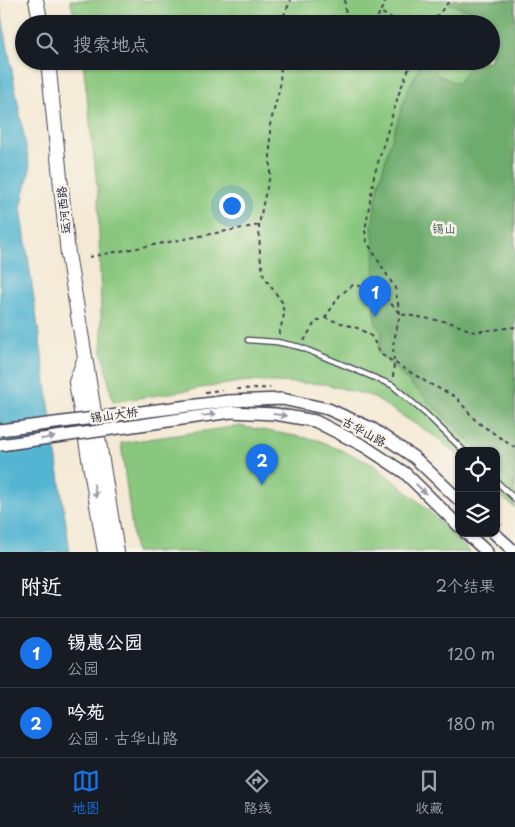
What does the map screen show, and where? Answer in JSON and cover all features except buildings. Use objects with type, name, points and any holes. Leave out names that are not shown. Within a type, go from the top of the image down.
[{"type":"main road","points":[[36,0],[39,15]]},
{"type":"main road","name":"运河西路","points":[[49,70],[68,254],[117,552]]},
{"type":"main road","name":"运河西路","points":[[85,357],[76,382],[105,552]]},
{"type":"main road","name":"古华山路","points":[[229,406],[282,399],[328,409],[373,429],[415,458],[455,496]]},
{"type":"main road","name":"锡山大桥","points":[[0,430],[229,406]]},
{"type":"main road","name":"锡山大桥","points":[[0,445],[229,406]]},
{"type":"main road","name":"古华山路","points":[[229,406],[315,421],[364,446],[405,473],[455,522]]},
{"type":"main road","points":[[470,537],[487,552]]},
{"type":"main road","points":[[498,537],[515,552]]},
{"type":"lane","points":[[248,340],[277,342],[300,347],[392,385],[426,414],[460,447]]},
{"type":"lane","points":[[500,485],[515,499]]},
{"type":"path","points":[[284,15],[291,0]]},
{"type":"path","points":[[345,0],[344,8],[347,15]]},
{"type":"path","points":[[378,15],[386,0]]},
{"type":"path","points":[[438,15],[450,0]]},
{"type":"path","points":[[380,12],[386,15]]},
{"type":"path","points":[[277,342],[284,315],[282,302],[264,277],[260,255],[260,226],[270,176],[270,125],[280,88],[281,70]]},
{"type":"path","points":[[392,385],[393,345],[400,314],[395,288],[367,242],[365,231],[374,176],[399,93],[408,70]]},
{"type":"path","points":[[89,257],[260,226]]},
{"type":"path","points":[[300,347],[315,322],[325,318],[340,295],[353,285],[366,287],[382,293],[400,314],[450,322],[474,332],[515,327]]},
{"type":"path","points":[[325,318],[360,329],[371,336],[382,354],[428,383],[456,397],[476,421],[515,448]]},
{"type":"green space","points":[[70,0],[515,0],[515,508],[500,495],[500,447],[455,447],[455,453],[439,439],[371,396],[325,384],[246,381],[113,402],[102,352],[98,194],[84,70],[500,70],[500,15],[74,15]]},
{"type":"green space","name":"锡山","points":[[453,0],[515,0],[515,488],[500,473],[500,447],[475,447],[378,352],[382,333],[375,322],[372,227],[379,183],[408,89],[418,70],[435,70],[438,75],[458,84],[467,70],[500,70],[500,15],[474,15],[472,11],[449,4]]},
{"type":"green space","points":[[239,426],[318,440],[374,465],[423,505],[470,552],[135,552],[121,443]]},
{"type":"water","points":[[0,5],[30,169],[21,208],[70,552],[0,552]]},
{"type":"place","name":"锡惠公园","points":[[375,317]]},
{"type":"place","name":"吟苑","points":[[262,485]]}]
